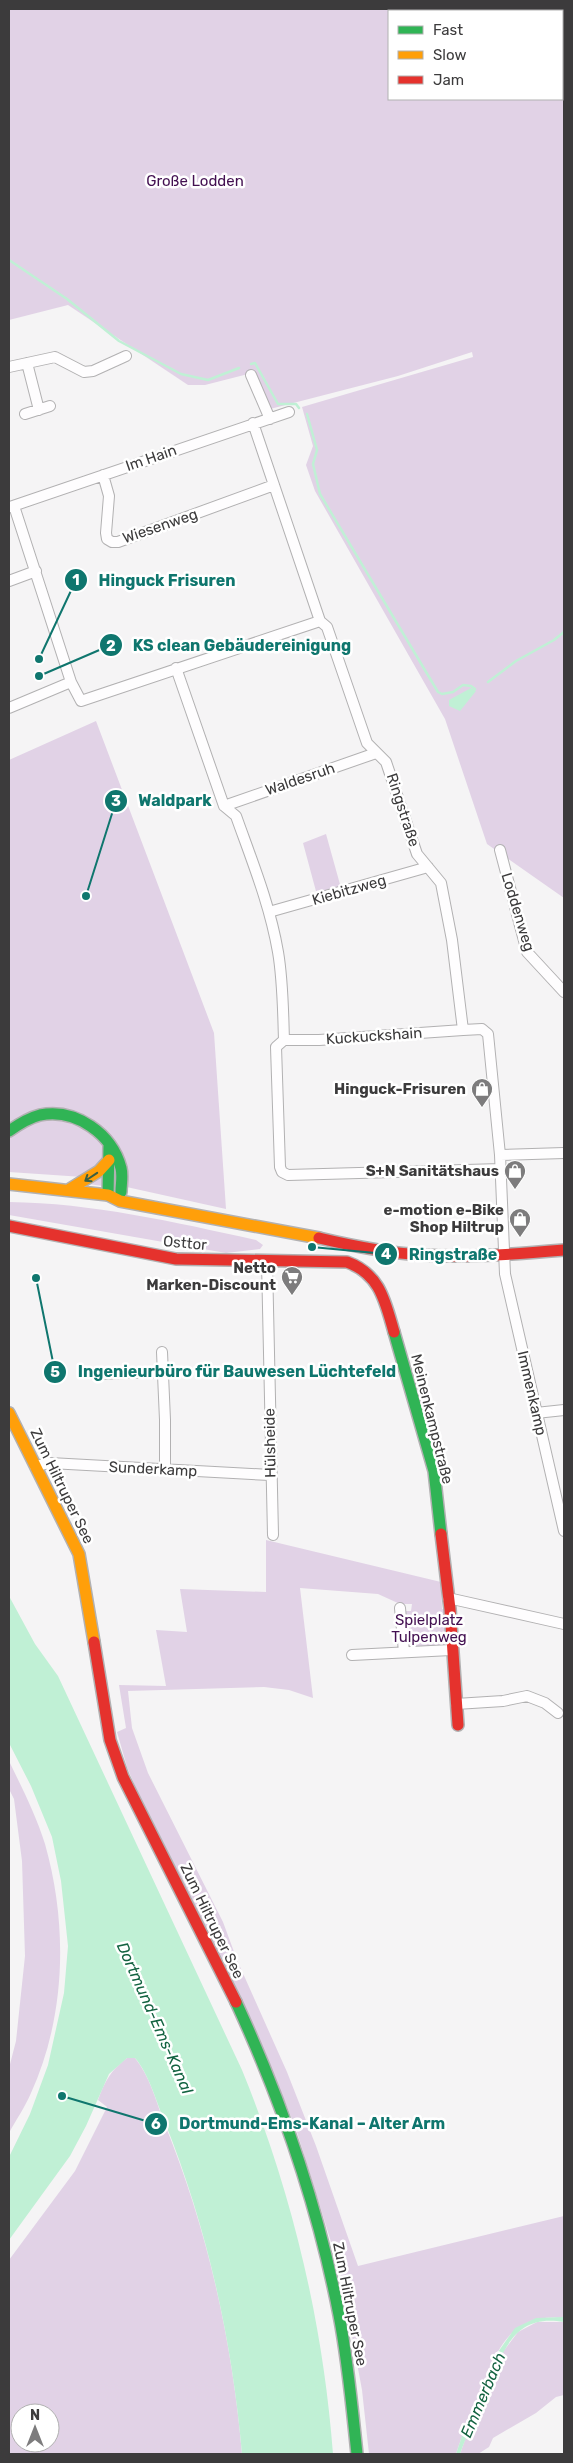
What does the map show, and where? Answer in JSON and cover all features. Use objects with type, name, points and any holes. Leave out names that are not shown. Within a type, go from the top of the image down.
[{"type":"street","points":[[9,367],[55,357],[84,372],[93,371],[126,356]]},
{"type":"street","points":[[28,363],[39,410]]},
{"type":"street","points":[[251,375],[270,419]]},
{"type":"street","points":[[25,414],[50,406]]},
{"type":"street","name":"Im Hain","points":[[11,506],[289,412]]},
{"type":"street","name":"Ringstraße","points":[[253,424],[320,621],[327,627],[367,743],[386,762],[417,854],[440,884],[452,940],[463,1030]]},
{"type":"street","name":"Wiesenweg","points":[[103,474],[109,496],[106,533],[107,539],[112,542],[118,542],[274,485]]},
{"type":"street","points":[[11,506],[36,571],[70,682],[81,701],[320,621]]},
{"type":"street","points":[[9,581],[36,571]]},
{"type":"street","points":[[176,668],[224,806],[236,816],[269,912],[279,961],[284,1040],[276,1047],[280,1167],[282,1172],[288,1175],[384,1174],[501,1169]]},
{"type":"street","points":[[9,708],[70,682]]},
{"type":"street","name":"Waldesruh","points":[[224,806],[376,753]]},
{"type":"street","name":"Loddenweg","points":[[500,850],[527,952],[564,992]]},
{"type":"street","name":"Kiebitzweg","points":[[269,912],[428,867]]},
{"type":"street","points":[[463,1030],[482,1029],[488,1034],[500,1155],[505,1255]]},
{"type":"street","name":"Kuckuckshain","points":[[284,1040],[319,1040],[463,1030]]},
{"type":"street","points":[[9,1131],[28,1118],[44,1114],[65,1114],[82,1120],[97,1130],[117,1158],[121,1170],[120,1192]]},
{"type":"street","points":[[108,1195],[109,1146]]},
{"type":"street","points":[[500,1155],[564,1153]]},
{"type":"street","points":[[70,1190],[99,1171],[109,1160]]},
{"type":"street","name":"Osttor","points":[[11,1184],[108,1195],[120,1201],[279,1230],[364,1248],[403,1253],[452,1256],[505,1255],[564,1250]]},
{"type":"street","name":"Osttor","points":[[108,1195],[120,1192],[246,1219],[279,1230]]},
{"type":"street","name":"Osttor","points":[[9,1226],[157,1256],[199,1261],[347,1262],[360,1267]]},
{"type":"street","name":"Immenkamp","points":[[505,1255],[505,1274],[564,1531]]},
{"type":"street","name":"Hülsheide","points":[[266,1262],[273,1535]]},
{"type":"street","name":"Meinenkampstraße","points":[[360,1267],[375,1279],[382,1290],[434,1471],[448,1598],[458,1725]]},
{"type":"street","points":[[162,1352],[165,1470]]},
{"type":"street","points":[[94,1374],[163,1372]]},
{"type":"street","points":[[536,1413],[564,1410]]},
{"type":"street","name":"Zum Hiltruper See","points":[[9,1413],[79,1554],[110,1740],[123,1776],[250,2033],[269,2079],[303,2175],[330,2269],[339,2316],[346,2357],[356,2454]]},
{"type":"street","name":"Sunderkamp","points":[[35,1466],[50,1463],[270,1475]]},
{"type":"street","points":[[448,1598],[564,1624]]},
{"type":"street","points":[[400,1608],[404,1652]]},
{"type":"street","points":[[352,1655],[452,1650]]},
{"type":"street","points":[[456,1704],[527,1696],[545,1703],[558,1713]]},
{"type":"green space","name":"Große Lodden","points":[[9,9],[564,9],[564,898],[487,844],[445,719],[315,491],[306,465],[313,446],[302,407],[473,357],[472,352],[398,376],[270,409],[252,373],[205,385],[188,385],[68,305],[9,320]]},
{"type":"green space","points":[[96,721],[214,1033],[226,1209],[104,1182],[103,1186],[88,1184],[83,1177],[9,1172],[9,760]]},
{"type":"green space","points":[[326,834],[341,888],[317,895],[303,843]]},
{"type":"green space","points":[[9,1202],[71,1206],[133,1215],[256,1240],[263,1245],[260,1249],[226,1253],[9,1215]]},
{"type":"green space","name":"Spielplatz Tulpenweg","points":[[266,1540],[441,1582],[442,1609],[450,1609],[452,1645],[407,1647],[405,1611],[411,1611],[412,1604],[400,1604],[378,1594],[300,1588],[313,1698],[289,1690],[264,1687],[128,1691],[132,1728],[148,1773],[223,1922],[237,1960],[287,2072],[316,2146],[358,2266],[564,2216],[564,2318],[553,2317],[533,2320],[516,2329],[509,2336],[494,2359],[483,2391],[456,2454],[369,2454],[362,2390],[340,2271],[296,2129],[272,2070],[139,1796],[127,1767],[117,1732],[126,1728],[119,1685],[166,1686],[156,1630],[187,1632],[180,1589],[266,1592]]},
{"type":"green space","points":[[9,1761],[33,1812],[45,1844],[57,1906],[60,1970],[57,2002],[43,2064],[31,2093],[9,2133],[9,2068],[16,2041],[25,1956],[22,1861],[14,1799],[9,1789]]},
{"type":"green space","points":[[127,2058],[135,2058],[140,2065],[155,2096],[179,2160],[205,2242],[224,2326],[232,2368],[242,2454],[9,2454],[9,2260],[75,2171],[107,2107],[98,2100],[109,2076]]},
{"type":"green space","points":[[537,2322],[564,2322],[564,2395],[556,2397],[536,2413],[493,2438],[489,2447],[478,2454],[460,2454],[471,2423],[487,2391],[499,2357],[518,2332]]},
{"type":"water","points":[[471,688],[476,691],[460,711],[449,706],[449,700]]},
{"type":"water","name":"Dortmund-Ems-Kanal","points":[[9,1596],[35,1644],[58,1676],[242,2070],[260,2116],[290,2210],[313,2307],[322,2355],[333,2454],[242,2454],[232,2368],[205,2242],[179,2160],[155,2096],[140,2064],[135,2058],[127,2058],[109,2074],[86,2126],[70,2156],[9,2240],[9,2157],[30,2114],[48,2065],[64,1993],[68,1946],[61,1881],[52,1837],[31,1786],[9,1743]]},
{"type":"water","name":"Emmerbach","points":[[563,2317],[564,2322],[547,2321],[533,2323],[512,2338],[499,2362],[460,2454],[456,2454],[467,2421],[483,2390],[496,2355],[515,2328],[536,2318]]},
{"type":"waterway","points":[[9,260],[67,299],[119,341],[181,374],[208,380],[239,368]]},
{"type":"waterway","points":[[251,364],[255,363],[278,404],[296,404],[299,408]]},
{"type":"waterway","points":[[307,414],[317,450],[313,464],[320,494],[438,692],[442,694],[453,692],[463,685],[471,686],[475,689]]},
{"type":"waterway","points":[[488,682],[516,661],[554,640],[564,632]]},
{"type":"traffic: fast","points":[[9,1131],[40,1115],[53,1114],[67,1116],[91,1126],[110,1144],[116,1156],[122,1171],[121,1192]]},
{"type":"traffic: fast","points":[[108,1195],[109,1146]]},
{"type":"traffic: fast","points":[[394,1332],[434,1471],[441,1534]]},
{"type":"traffic: fast","points":[[236,2002],[269,2078],[283,2116],[321,2234],[342,2332],[357,2454]]},
{"type":"traffic: slow","points":[[70,1189],[99,1171],[109,1160]]},
{"type":"traffic: slow","points":[[9,1184],[108,1195],[120,1201],[319,1238]]},
{"type":"traffic: slow","points":[[9,1413],[79,1554],[94,1642]]},
{"type":"traffic: jam","points":[[9,1226],[176,1259],[347,1262],[358,1267],[374,1281],[384,1299],[394,1332]]},
{"type":"traffic: jam","points":[[319,1238],[396,1253],[440,1256],[475,1256],[564,1250]]},
{"type":"traffic: jam","points":[[441,1534],[450,1609],[458,1725]]},
{"type":"traffic: jam","points":[[94,1642],[110,1740],[123,1777],[236,2002]]},
{"type":"place","name":"Hinguck Frisuren","points":[[39,659]]},
{"type":"place","name":"KS clean Gebäudereinigung","points":[[39,676]]},
{"type":"place","name":"Waldpark","points":[[86,896]]},
{"type":"place","name":"Hinguck-Frisuren","points":[[482,1108]]},
{"type":"place","name":"S+N Sanitätshaus","points":[[515,1190]]},
{"type":"place","name":"e-motion e-Bike Shop Hiltrup","points":[[520,1238]]},
{"type":"place","name":"Ringstraße","points":[[312,1247]]},
{"type":"place","name":"Ingenieurbüro für Bauwesen Lüchtefeld","points":[[36,1278]]},
{"type":"place","name":"Netto Marken-Discount","points":[[292,1296]]},
{"type":"place","name":"Dortmund-Ems-Kanal – Alter Arm","points":[[62,2096]]}]
